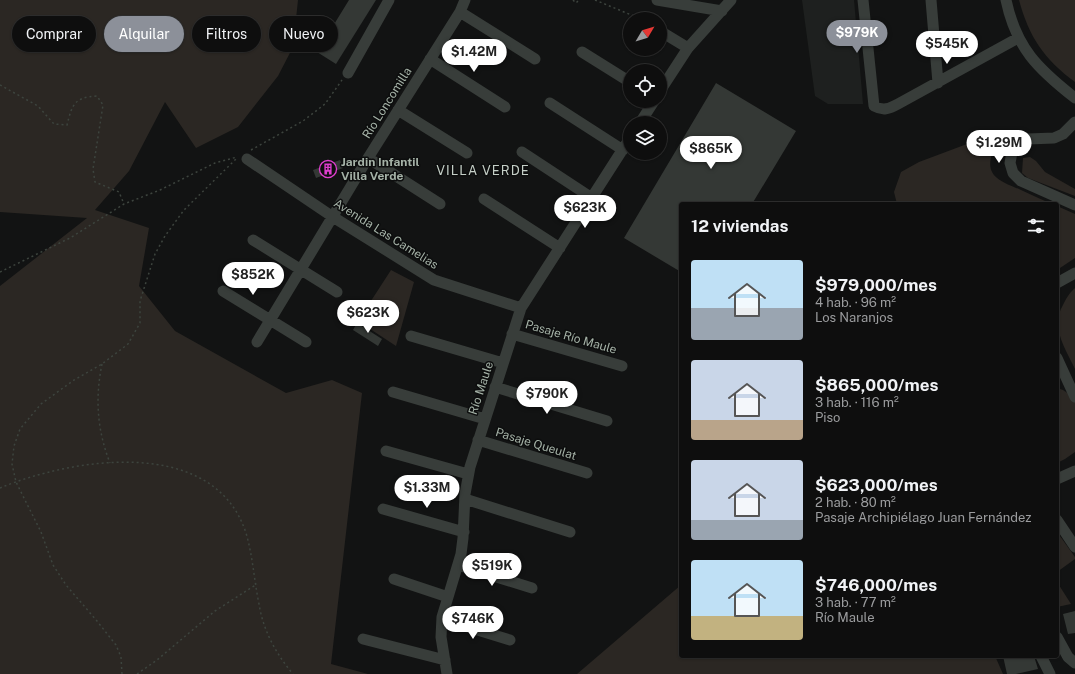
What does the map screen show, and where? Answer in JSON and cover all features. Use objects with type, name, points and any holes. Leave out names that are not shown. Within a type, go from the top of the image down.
[{"type":"street","points":[[348,73],[389,0]]},
{"type":"street","name":"Río Loncomilla","points":[[257,342],[368,158],[460,12],[465,0]]},
{"type":"street","points":[[657,0],[722,11]]},
{"type":"street","points":[[667,80],[688,48],[731,0]]},
{"type":"street","points":[[863,0],[874,106],[880,109],[887,110],[938,84],[1018,38]]},
{"type":"street","points":[[932,0],[938,84]]},
{"type":"street","points":[[1006,0],[1011,20],[1018,38],[1027,52],[1041,70],[1075,98]]},
{"type":"street","points":[[460,12],[535,59]]},
{"type":"street","points":[[667,34],[688,48]]},
{"type":"street","points":[[582,52],[623,78]]},
{"type":"street","points":[[430,59],[505,107]]},
{"type":"street","points":[[550,103],[623,150]]},
{"type":"street","points":[[398,110],[467,153]]},
{"type":"street","points":[[1075,122],[1063,134],[1054,138],[1028,139],[1019,144],[1012,152],[1010,162],[1013,173],[1021,181],[1075,205]]},
{"type":"street","name":"Río Maule","points":[[447,674],[441,637],[442,619],[458,565],[464,532],[465,499],[468,474],[512,334],[521,308],[623,150]]},
{"type":"street","points":[[522,152],[592,198]]},
{"type":"street","name":"Avenida Las Camelias","points":[[244,157],[333,217],[434,280],[521,308]]},
{"type":"street","points":[[368,158],[440,204]]},
{"type":"street","points":[[484,199],[560,248]]},
{"type":"street","points":[[253,240],[337,292]]},
{"type":"street","points":[[1059,282],[1075,273]]},
{"type":"street","points":[[223,291],[306,342]]},
{"type":"street","name":"Pasaje Río Maule","points":[[512,334],[622,366]]},
{"type":"street","points":[[411,336],[503,363]]},
{"type":"street","points":[[1059,362],[1075,397]]},
{"type":"street","points":[[495,387],[607,421]]},
{"type":"street","points":[[393,392],[485,419]]},
{"type":"street","name":"Pasaje Queulat","points":[[478,440],[588,473]]},
{"type":"street","points":[[386,451],[468,474]]},
{"type":"street","points":[[1059,478],[1075,471]]},
{"type":"street","points":[[465,499],[570,532]]},
{"type":"street","points":[[384,509],[464,532]]},
{"type":"street","points":[[1059,523],[1075,547]]},
{"type":"street","points":[[458,565],[532,588]]},
{"type":"street","points":[[394,579],[448,597]]},
{"type":"street","points":[[442,619],[510,640]]},
{"type":"street","points":[[363,638],[445,660]]},
{"type":"street","points":[[1059,640],[1068,656],[1075,663]]},
{"type":"street","points":[[1042,658],[1050,674]]},
{"type":"path","points":[[573,0],[576,3],[579,0]]},
{"type":"path","points":[[595,0],[624,12]]},
{"type":"path","points":[[122,674],[121,657],[116,645],[59,575],[48,554],[41,532],[16,482],[12,464],[14,446],[18,433],[41,404],[74,380],[102,364],[128,344],[140,323],[140,301],[155,254],[165,236],[184,210],[244,157],[308,117],[325,104],[348,73]]},
{"type":"path","points":[[0,85],[38,106],[54,124],[67,125],[72,106],[84,97],[96,96],[103,105],[93,169],[95,182],[119,192],[124,204]]},
{"type":"path","points":[[0,272],[70,238],[124,204],[160,190],[215,163],[244,157]]},
{"type":"path","points":[[102,364],[98,389],[98,414],[102,439],[110,463]]},
{"type":"path","points":[[0,488],[60,469],[110,463],[142,464],[174,468],[194,475],[212,486],[228,501],[241,520],[248,542],[257,584],[259,605],[266,631],[279,656],[293,674]]},
{"type":"path","points":[[137,674],[157,660],[215,611],[257,584]]},
{"type":"shaded area","points":[[0,0],[298,0],[296,16],[269,16],[269,52],[290,52],[278,76],[238,127],[196,148],[165,102],[129,171],[95,210],[149,228],[139,286],[175,331],[286,393],[332,380],[362,393],[331,664],[368,674],[0,674],[0,286],[87,218],[0,212]]},
{"type":"shaded area","points":[[802,0],[854,0],[863,104],[828,104],[815,96]]},
{"type":"shaded area","points":[[1019,0],[1075,0],[1075,82],[1046,56],[1039,46],[1028,25]]},
{"type":"shaded area","points":[[967,144],[987,147],[992,154],[990,162],[991,169],[997,178],[1048,202],[896,202],[894,192],[901,172],[919,162]]},
{"type":"shaded area","points":[[1030,157],[1036,161],[1045,172],[1075,189],[1075,196],[1028,178],[1022,173],[1023,158]]},
{"type":"shaded area","points":[[1059,207],[1075,214],[1075,258],[1059,269]]},
{"type":"shaded area","points":[[391,270],[414,282],[396,346],[358,321]]},
{"type":"shaded area","points":[[1075,288],[1075,369],[1063,345],[1059,333],[1059,313],[1069,294]]},
{"type":"shaded area","points":[[1059,389],[1075,398],[1075,452],[1059,462]]},
{"type":"shaded area","points":[[1059,535],[1075,557],[1075,559],[1059,571]]},
{"type":"shaded area","points":[[1059,585],[1071,604],[1059,607]]},
{"type":"shaded area","points":[[679,587],[679,658],[996,658],[1003,674],[577,674]]},
{"type":"building","points":[[349,0],[376,0],[336,64],[317,52],[338,52],[338,18]]},
{"type":"building","points":[[716,83],[796,131],[753,202],[679,202],[679,271],[624,238]]},
{"type":"building","name":"Jardin Infantil Villa Verde","points":[[340,160],[343,168],[316,178],[313,170]]},
{"type":"building","points":[[357,323],[382,339],[378,346],[353,330]]},
{"type":"building","points":[[1075,611],[1075,633],[1068,634],[1063,614]]},
{"type":"building","points":[[1003,658],[1035,658],[1038,669],[1016,674],[1007,674]]},
{"type":"place","name":"Jardin Infantil Villa Verde","points":[[328,169]]},
{"type":"district","name":"VILLA VERDE","points":[[483,170]]}]
